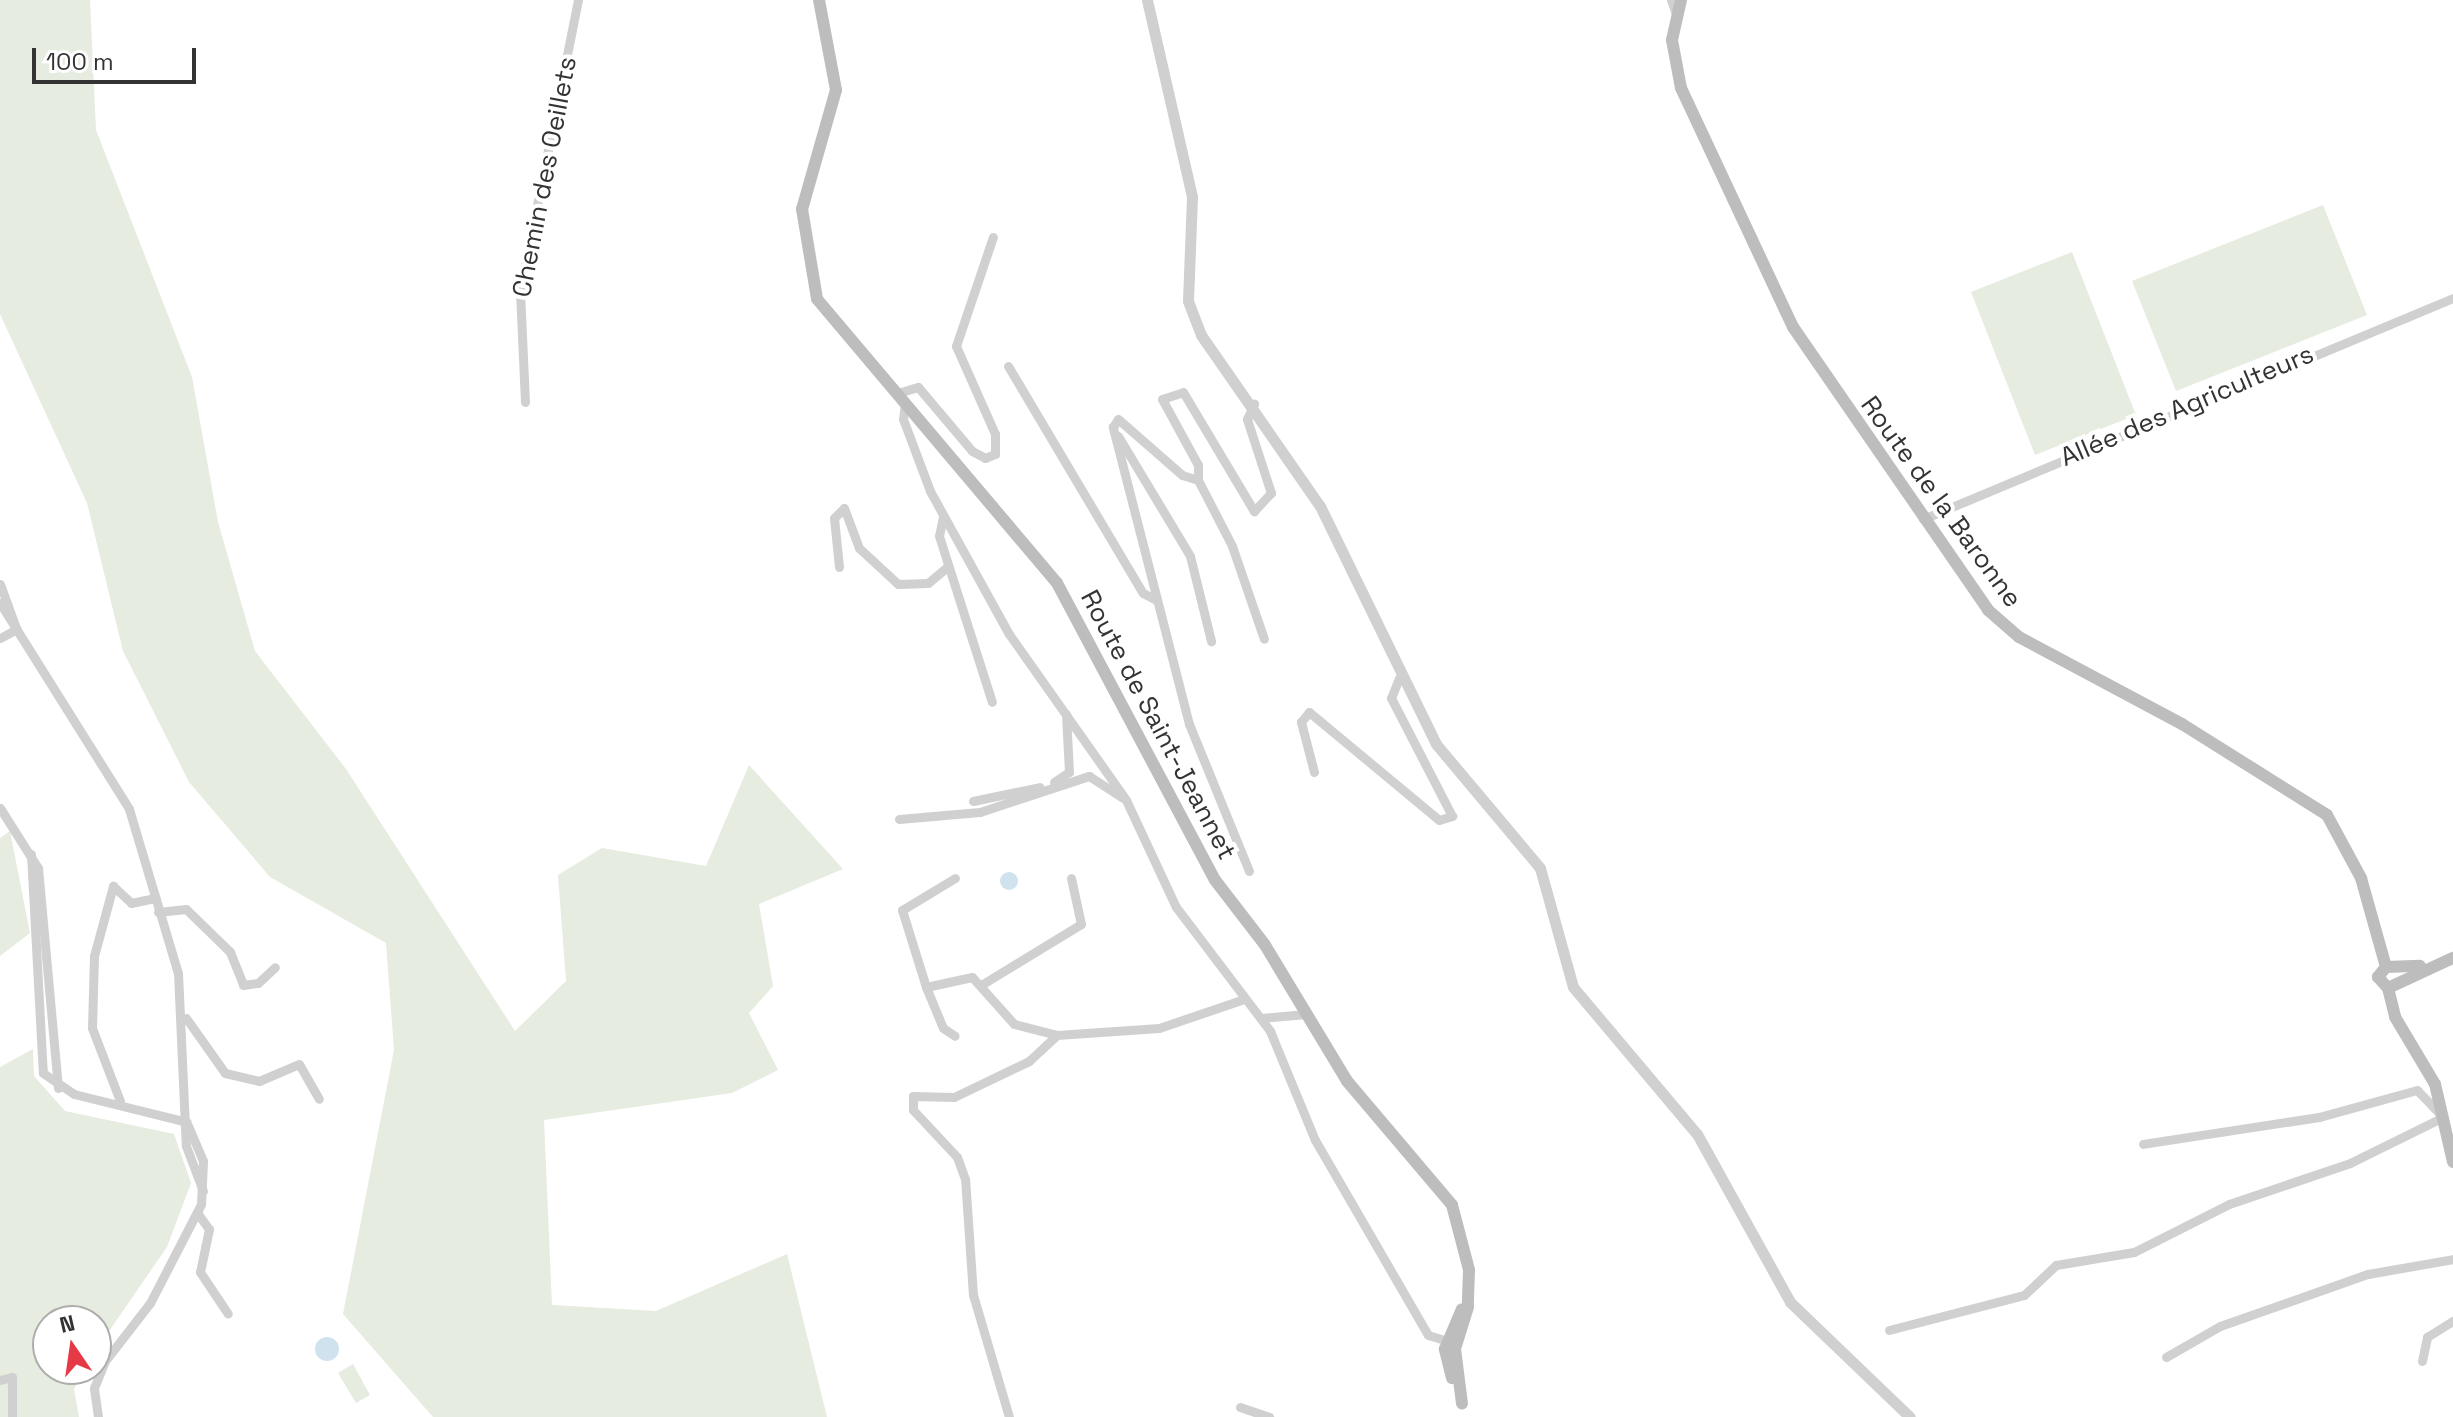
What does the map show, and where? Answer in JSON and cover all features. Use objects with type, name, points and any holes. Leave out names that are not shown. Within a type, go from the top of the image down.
[{"type":"main road","name":"Route de Saint-Jeannet","points":[[819,0],[836,90],[804,194],[806,264],[827,317],[901,398],[1071,605],[1207,866],[1347,1081],[1452,1205],[1468,1257],[1468,1295],[1452,1341]]},
{"type":"main road","name":"Route de la Baronne","points":[[1681,0],[1672,40],[1681,88],[1786,313],[1923,519],[2003,627],[2327,815],[2361,878],[2392,976],[2395,1017],[2435,1084],[2453,1162]]},
{"type":"main road","points":[[2392,976],[2450,960]]},
{"type":"main road","points":[[1452,1341],[1467,1417]]},
{"type":"street","name":"Chemin des Oeillets","points":[[525,402],[520,290],[578,0]]},
{"type":"street","points":[[1147,0],[1192,197],[1188,301],[1201,335],[1254,404],[1320,506],[1399,678],[1443,756],[1529,850],[1573,987],[1697,1134],[1790,1302],[1910,1417]]},
{"type":"street","points":[[1671,0],[1676,14]]},
{"type":"street","points":[[993,237],[956,346],[995,434],[995,454],[985,458],[972,451],[918,387],[901,398],[903,419],[943,517],[1009,634],[1126,800],[1176,907],[1261,1018],[1361,1228],[1428,1335],[1452,1341]]},
{"type":"street","name":"Allée des Agriculteurs","points":[[1923,519],[2453,298]]},
{"type":"street","points":[[1008,366],[1143,593],[1156,600]]},
{"type":"street","points":[[1254,404],[1247,419],[1271,493],[1254,511],[1243,503],[1200,411],[1183,392],[1162,399],[1198,465],[1198,480],[1232,546],[1264,639]]},
{"type":"street","points":[[1198,480],[1182,475],[1118,419],[1115,434],[1156,600],[1205,772],[1249,871]]},
{"type":"street","points":[[1115,434],[1140,464],[1190,556],[1211,641]]},
{"type":"street","points":[[839,567],[834,518],[844,508],[859,548],[898,584],[928,583],[948,566]]},
{"type":"street","points":[[943,517],[939,536],[992,702]]},
{"type":"street","points":[[0,584],[17,629]]},
{"type":"street","points":[[0,603],[55,700],[115,777],[155,898],[184,1015],[187,1122],[203,1161],[203,1191],[198,1214],[150,1303],[105,1361],[94,1388],[98,1417]]},
{"type":"street","points":[[0,638],[17,629]]},
{"type":"street","points":[[1314,772],[1301,722],[1309,712],[1439,820],[1452,816],[1391,698],[1399,678]]},
{"type":"street","points":[[973,801],[1065,777],[1066,714]]},
{"type":"street","points":[[899,819],[980,812],[1089,776],[1126,800]]},
{"type":"street","points":[[0,808],[31,854],[58,1088],[120,1101],[187,1122]]},
{"type":"street","points":[[955,878],[902,910],[926,987],[943,1028],[955,1036]]},
{"type":"street","points":[[981,985],[1081,924],[1071,878]]},
{"type":"street","points":[[120,1101],[92,1028],[96,945],[113,886],[131,903],[155,898]]},
{"type":"street","points":[[158,912],[186,909],[230,952],[243,985],[258,983],[275,967]]},
{"type":"street","points":[[926,987],[972,977],[1014,1024],[1057,1035],[1159,1028],[1244,999]]},
{"type":"street","points":[[1261,1018],[1306,1014]]},
{"type":"street","points":[[184,1015],[206,1051],[225,1073],[249,1081],[299,1064],[319,1099]]},
{"type":"street","points":[[1009,1417],[973,1295],[965,1179],[957,1157],[910,1102],[918,1093],[954,1097],[1029,1061],[1057,1035]]},
{"type":"street","points":[[186,1061],[206,1051]]},
{"type":"street","points":[[1889,1330],[2024,1295],[2056,1265],[2134,1252],[2165,1232],[2350,1163],[2443,1117],[2417,1090],[2319,1117],[2143,1144]]},
{"type":"street","points":[[198,1214],[209,1229],[200,1272],[228,1314]]},
{"type":"street","points":[[2166,1357],[2220,1326],[2368,1274],[2453,1259]]},
{"type":"street","points":[[2422,1361],[2427,1337],[2453,1321]]},
{"type":"street","points":[[0,1380],[12,1377],[12,1417]]},
{"type":"street","points":[[1240,1407],[1269,1417]]},
{"type":"shaded area","points":[[0,0],[90,0],[96,130],[192,377],[218,522],[255,651],[346,769],[515,1031],[566,981],[558,875],[602,848],[706,866],[749,765],[843,869],[759,904],[773,986],[749,1013],[778,1070],[732,1093],[544,1120],[552,1305],[656,1311],[787,1254],[827,1417],[433,1417],[343,1314],[394,1050],[386,943],[270,877],[189,782],[123,651],[87,503],[0,314]]},
{"type":"shaded area","points":[[2323,205],[2367,315],[2176,391],[2132,281]]},
{"type":"shaded area","points":[[2072,252],[2136,415],[2035,455],[1971,292]]},
{"type":"shaded area","points":[[10,831],[30,933],[0,956],[0,838]]},
{"type":"shaded area","points":[[33,1049],[34,1076],[65,1111],[174,1134],[191,1183],[167,1247],[112,1327],[112,1305],[32,1305],[32,1385],[76,1385],[74,1389],[79,1417],[0,1417],[0,1067]]},
{"type":"shaded area","points":[[353,1364],[370,1395],[356,1403],[338,1373]]},
{"type":"water","points":[[1009,872],[1018,881],[1009,890],[1000,881]]},
{"type":"water","points":[[327,1337],[338,1344],[339,1349],[332,1360],[327,1361],[316,1354],[315,1349],[322,1338]]}]
